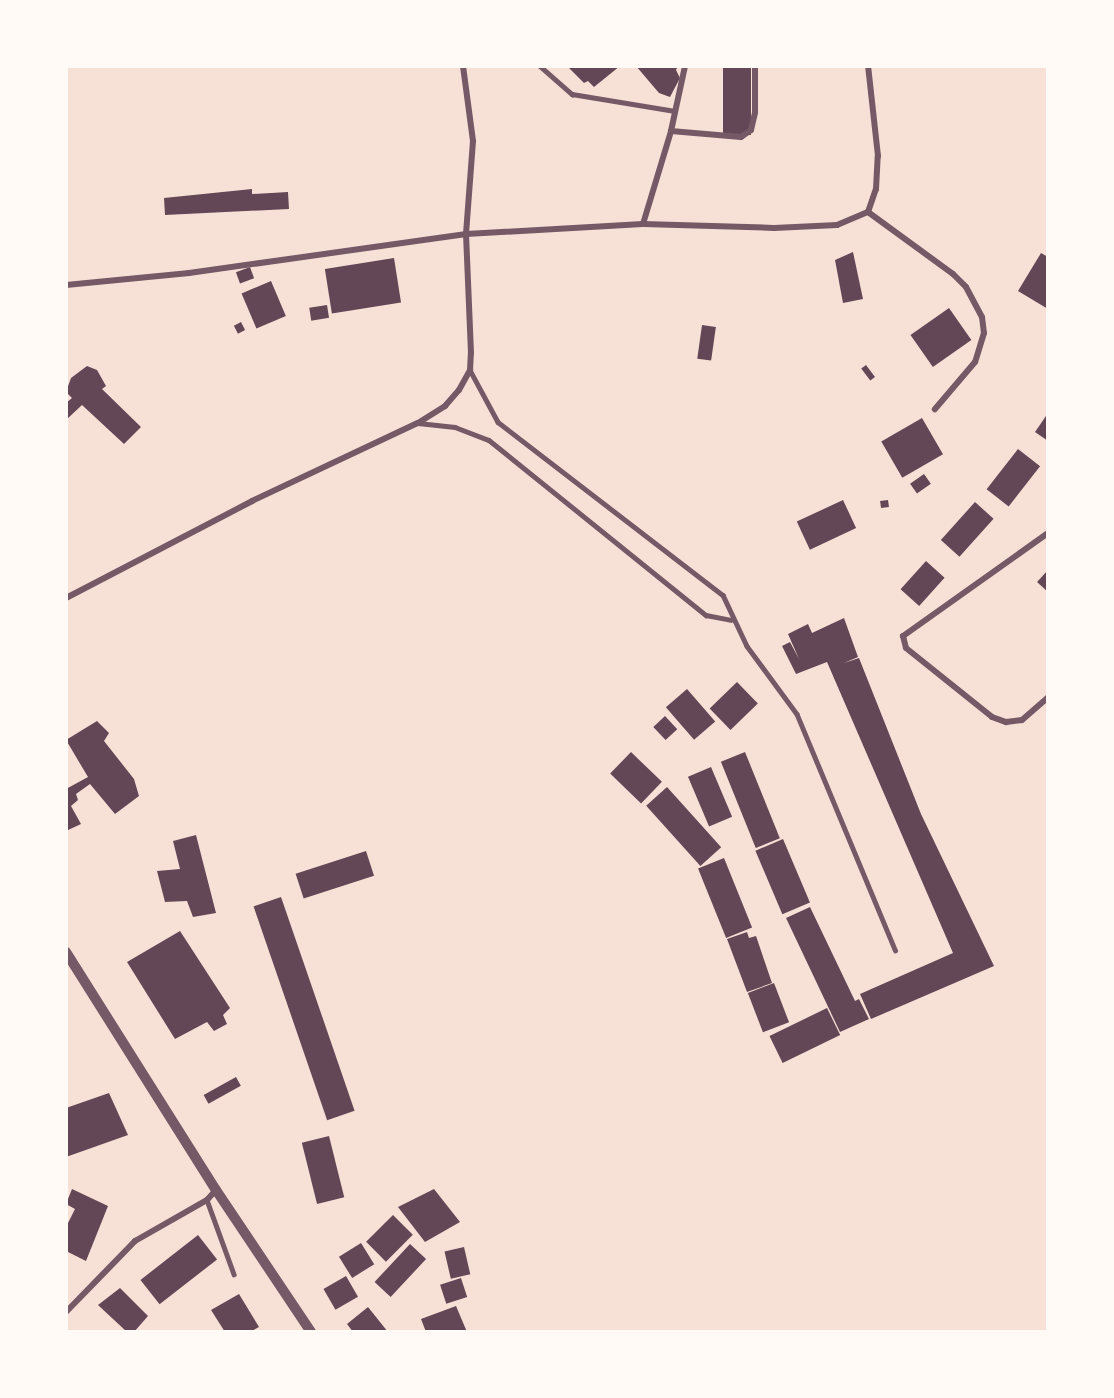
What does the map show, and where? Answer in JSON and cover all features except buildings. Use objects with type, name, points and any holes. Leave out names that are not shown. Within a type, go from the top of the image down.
[{"type":"street","points":[[66,598],[252,501],[418,423],[445,406],[470,369],[466,234],[472,141],[463,66]]},
{"type":"street","points":[[643,224],[671,131],[685,66]]},
{"type":"street","points":[[671,131],[741,137],[751,130],[755,112],[757,66]]},
{"type":"street","points":[[66,285],[189,273],[466,234],[643,224],[826,226],[858,219],[868,212],[876,189],[878,156],[868,66]]},
{"type":"street","points":[[868,212],[953,274],[966,287],[982,317],[984,333],[975,362],[935,409]]},
{"type":"street","points":[[1048,533],[903,636],[906,648],[992,717],[1006,722],[1022,720],[1048,697]]},
{"type":"street","points":[[66,952],[216,1190],[311,1332]]},
{"type":"street","points":[[66,1312],[135,1241],[207,1200],[216,1190]]},
{"type":"lane","points":[[540,66],[572,94],[675,111]]},
{"type":"lane","points":[[470,369],[498,422],[723,595],[732,620],[797,714],[895,950]]},
{"type":"lane","points":[[418,423],[455,427],[489,440],[706,615],[732,620]]},
{"type":"lane","points":[[207,1200],[234,1274]]}]
